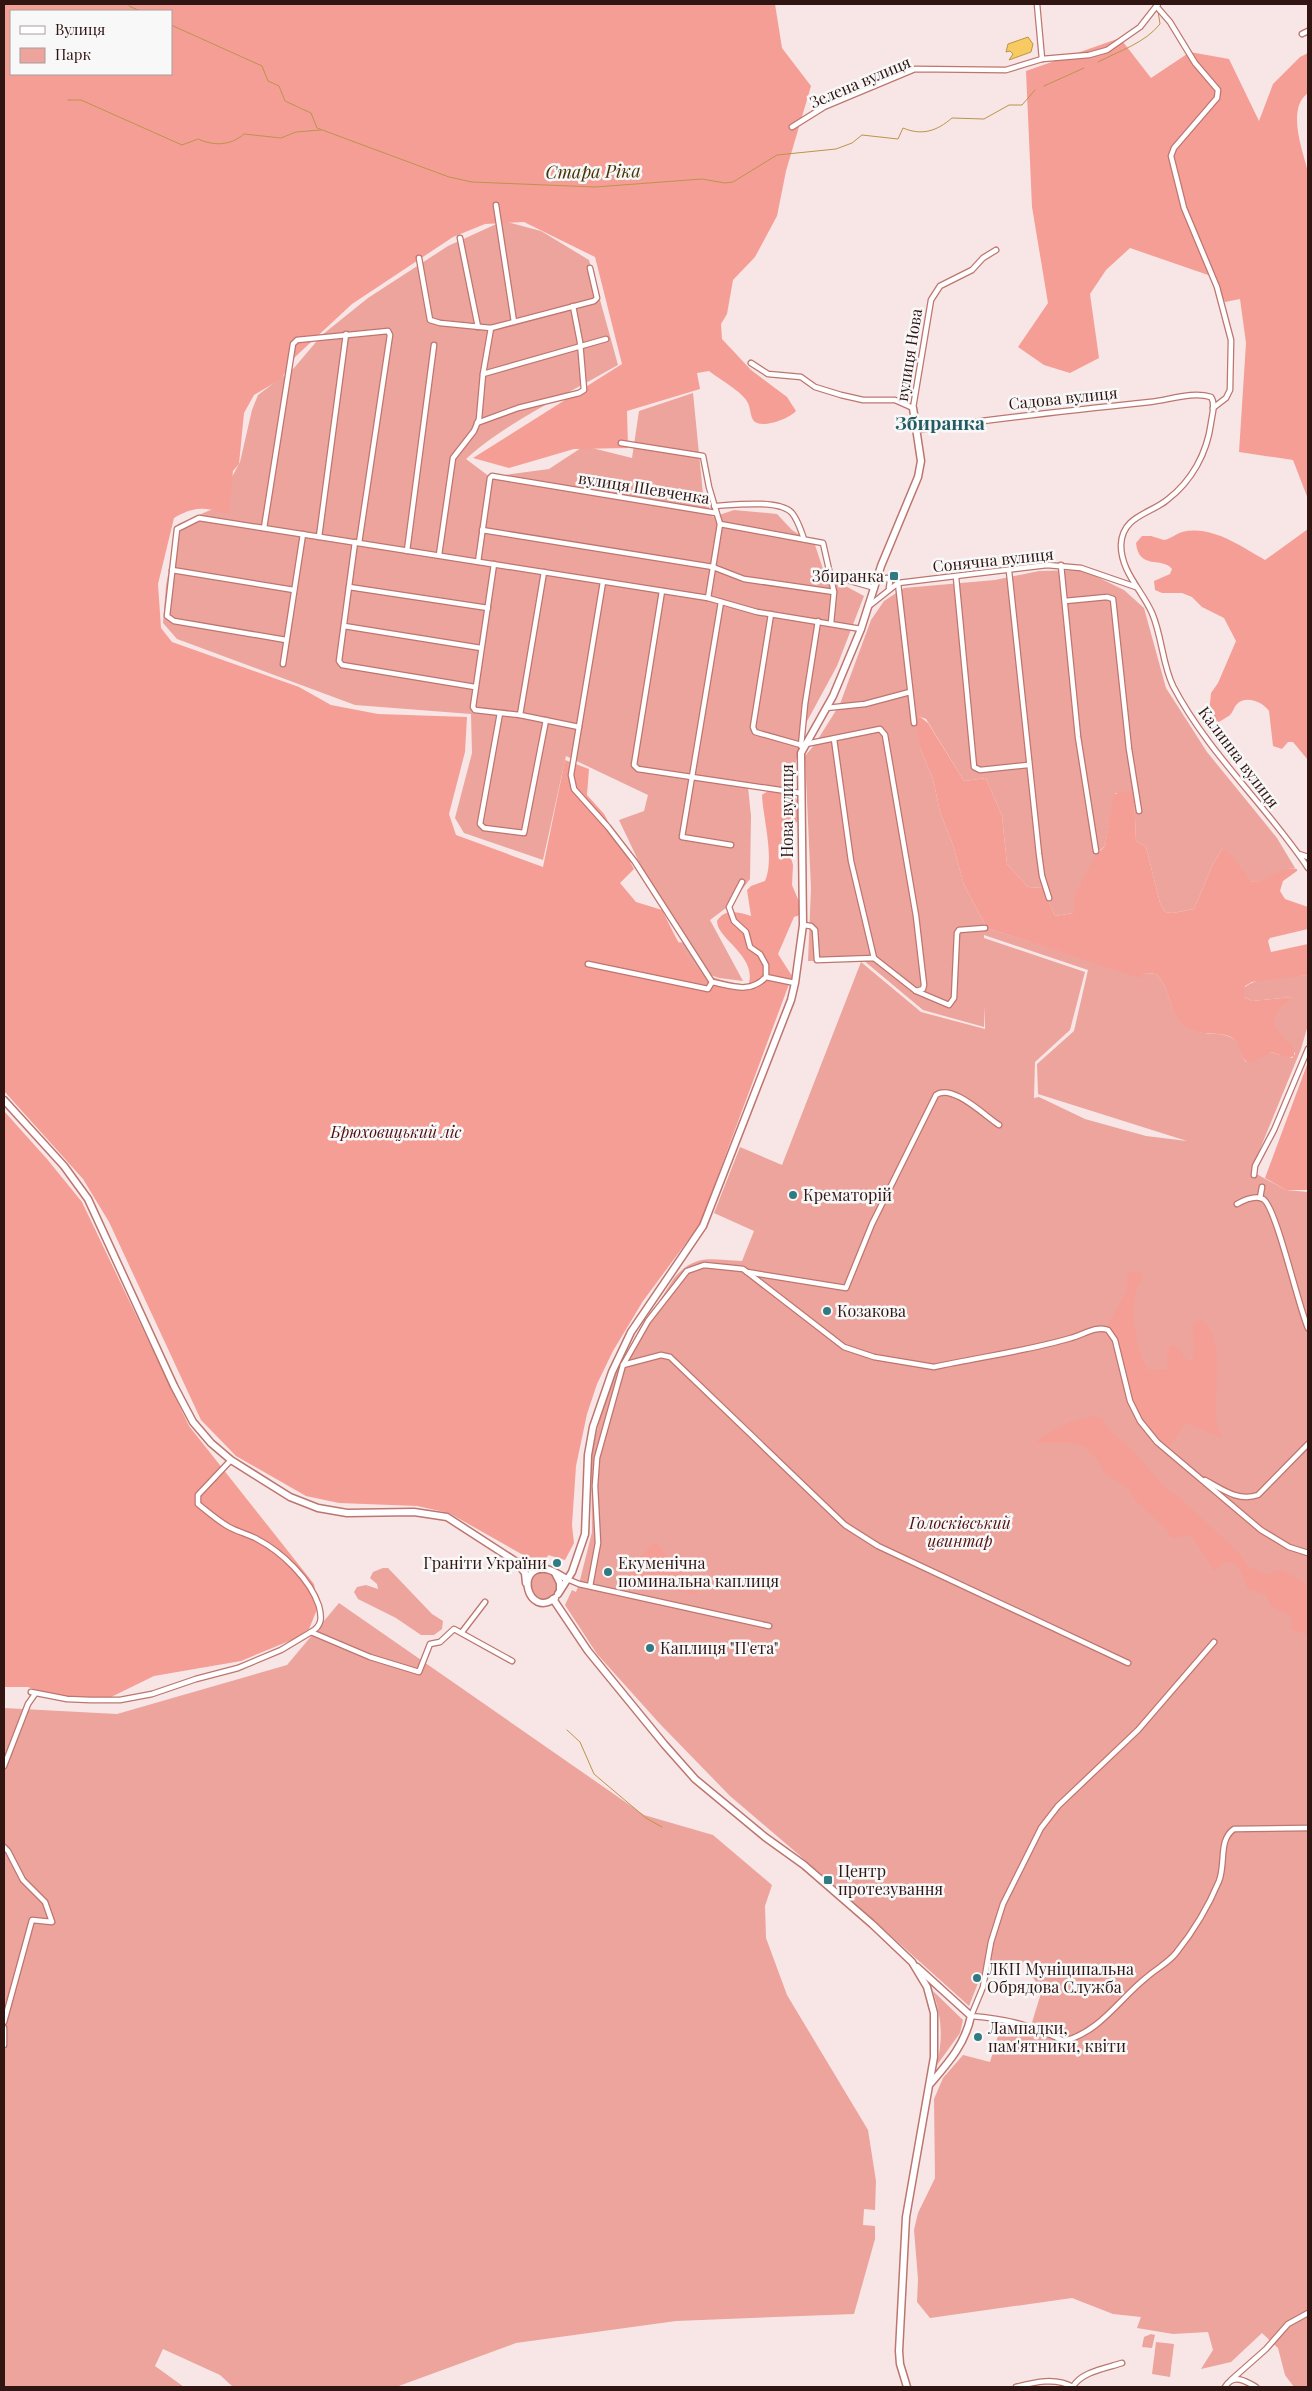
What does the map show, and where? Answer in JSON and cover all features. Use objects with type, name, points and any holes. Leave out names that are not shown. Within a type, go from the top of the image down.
[{"type":"street","points":[[1038,4],[1042,59]]},
{"type":"street","points":[[1136,587],[1124,563],[1121,545],[1123,535],[1132,520],[1167,500],[1189,478],[1200,462],[1209,438],[1213,408],[1226,398],[1230,390],[1231,340],[1217,286],[1184,208],[1171,156],[1174,148],[1216,98],[1218,90],[1195,63],[1158,6]]},
{"type":"street","name":"Зелена вулиця","points":[[792,127],[824,107],[888,82],[915,69],[1006,70],[1042,59],[1089,55],[1107,50],[1140,27],[1158,6]]},
{"type":"street","points":[[1302,34],[1308,31]]},
{"type":"street","points":[[496,205],[514,322]]},
{"type":"street","points":[[460,238],[478,327]]},
{"type":"street","name":"вулиця Нова","points":[[875,589],[884,578],[880,569],[918,477],[922,462],[913,408],[931,300],[940,286],[972,270],[983,258],[996,250]]},
{"type":"street","points":[[419,258],[430,320],[440,323],[491,328],[594,301],[597,298],[590,268]]},
{"type":"street","points":[[477,423],[518,408],[579,393],[584,390],[580,347],[573,306]]},
{"type":"street","points":[[438,555],[453,458],[474,431],[477,423],[491,328]]},
{"type":"street","points":[[264,528],[293,344],[297,340],[388,331],[390,335],[339,661],[342,666],[475,686]]},
{"type":"street","points":[[319,536],[346,334]]},
{"type":"street","points":[[483,374],[606,340]]},
{"type":"street","points":[[407,551],[434,345]]},
{"type":"street","points":[[752,363],[768,374],[801,378],[815,387],[841,395],[863,400],[895,400],[913,408]]},
{"type":"street","name":"Садова вулиця","points":[[918,430],[1006,416],[1167,401],[1202,394],[1211,397],[1213,408]]},
{"type":"street","points":[[621,443],[703,456],[716,513]]},
{"type":"street","name":"вулиця Шевченка","points":[[482,530],[490,478],[492,476],[716,513],[720,524],[823,543],[829,574]]},
{"type":"street","points":[[714,506],[763,505],[783,508],[792,513],[804,539]]},
{"type":"street","points":[[286,640],[174,621],[166,616],[177,529],[200,518],[708,598],[771,614],[861,629]]},
{"type":"street","points":[[708,598],[720,524]]},
{"type":"street","points":[[478,562],[482,530],[713,567],[744,578],[834,592]]},
{"type":"street","points":[[283,664],[303,534]]},
{"type":"street","points":[[494,564],[475,686],[473,706],[475,710],[520,715],[579,728]]},
{"type":"street","name":"Сонячна вулиця","points":[[898,582],[1009,571],[1047,564],[1081,568],[1136,587]]},
{"type":"street","points":[[1061,565],[1079,746],[1096,851]]},
{"type":"street","points":[[172,570],[294,590]]},
{"type":"street","points":[[1009,571],[1028,765],[1042,876],[1049,898]]},
{"type":"street","points":[[520,715],[544,572]]},
{"type":"street","points":[[829,574],[875,589],[877,594],[882,594]]},
{"type":"street","points":[[829,574],[834,592],[831,623]]},
{"type":"street","points":[[956,577],[974,767],[980,770],[1028,765]]},
{"type":"street","points":[[884,578],[898,582]]},
{"type":"street","points":[[884,578],[890,588],[898,582]]},
{"type":"street","points":[[603,582],[572,775],[574,790],[608,827],[635,862],[712,982],[738,988],[758,986],[766,977],[766,965],[760,954],[750,947],[746,932],[734,921],[729,907],[742,882]]},
{"type":"street","points":[[898,582],[914,723]]},
{"type":"street","points":[[350,587],[488,608]]},
{"type":"street","name":"Калинна вулиця","points":[[1136,587],[1152,613],[1172,684],[1202,735],[1299,854],[1308,868]]},
{"type":"street","name":"Нова вулиця","points":[[869,606],[890,588]]},
{"type":"street","name":"Нова вулиця","points":[[556,1597],[572,1572],[585,1534],[588,1455],[593,1427],[612,1372],[631,1332],[703,1226],[791,1000],[803,925],[801,752],[803,744],[833,696],[861,629],[875,589]]},
{"type":"street","points":[[662,591],[634,765],[638,769],[800,793]]},
{"type":"street","points":[[1065,601],[1107,597],[1113,599],[1129,749],[1139,811]]},
{"type":"street","points":[[721,602],[682,837],[731,844]]},
{"type":"street","points":[[771,614],[753,728],[755,732],[803,744],[880,729],[885,735],[916,916],[924,985],[923,989],[916,991]]},
{"type":"street","points":[[803,744],[818,621]]},
{"type":"street","points":[[344,626],[481,648]]},
{"type":"street","points":[[826,708],[865,704],[910,692]]},
{"type":"street","points":[[500,713],[480,824],[482,828],[493,830],[520,834],[524,831],[546,720]]},
{"type":"street","points":[[834,739],[851,861],[874,958],[916,991],[944,1004],[952,1003],[956,974],[956,933],[959,930],[985,928]]},
{"type":"street","points":[[1299,854],[1308,857]]},
{"type":"street","points":[[803,925],[811,926],[816,930],[817,960],[874,958]]},
{"type":"street","points":[[588,964],[708,989],[712,982]]},
{"type":"street","points":[[766,977],[795,983]]},
{"type":"street","points":[[1254,1174],[1255,1166],[1274,1130],[1308,1049]]},
{"type":"street","points":[[747,1272],[846,1288],[872,1224],[936,1095],[945,1091],[958,1095],[999,1125]]},
{"type":"street","points":[[4,1100],[64,1166],[88,1199],[174,1386],[193,1422],[211,1443],[231,1460],[290,1497],[318,1508],[347,1513],[414,1512],[447,1517],[515,1561],[523,1569],[527,1591],[534,1600],[545,1602],[556,1597]]},
{"type":"street","points":[[1260,1198],[1262,1187]]},
{"type":"street","points":[[1237,1204],[1247,1199],[1260,1198],[1265,1200],[1270,1208],[1285,1251],[1301,1314],[1308,1328]]},
{"type":"street","points":[[590,1586],[598,1543],[595,1486],[597,1458],[623,1365],[648,1321],[687,1271],[704,1265],[738,1268],[747,1272],[844,1347],[874,1357],[934,1367],[1064,1340],[1099,1328],[1108,1330],[1112,1334],[1130,1400],[1140,1421],[1157,1442],[1261,1530],[1289,1547],[1308,1553]]},
{"type":"street","points":[[623,1365],[661,1355],[670,1357],[845,1525],[878,1546],[1128,1663]]},
{"type":"street","points":[[1195,1474],[1228,1493],[1250,1498],[1265,1490],[1308,1444]]},
{"type":"street","points":[[4,1766],[33,1693],[48,1694],[67,1700],[120,1700],[152,1694],[196,1679],[238,1668],[281,1650],[318,1628],[321,1621],[317,1602],[308,1584],[273,1550],[258,1539],[229,1527],[198,1504],[198,1495],[231,1460]]},
{"type":"street","points":[[515,1561],[590,1586],[770,1626]]},
{"type":"street","points":[[526,1585],[530,1575],[540,1569]]},
{"type":"street","points":[[555,1573],[560,1583],[556,1597],[588,1651],[695,1779],[765,1837],[804,1865],[971,2016],[1018,2022],[1035,2027],[1064,2041],[1084,2033],[1107,2016],[1146,1977],[1174,1955],[1183,1944],[1219,1881],[1223,1868],[1224,1840],[1227,1833],[1234,1829],[1308,1828]]},
{"type":"street","points":[[462,1632],[485,1602]]},
{"type":"street","points":[[311,1632],[370,1657],[419,1672],[430,1644],[440,1642],[454,1628],[512,1661]]},
{"type":"street","points":[[930,2084],[958,2050],[967,2032],[971,2016],[983,1987],[991,1942],[1009,1889],[1041,1828],[1058,1806],[1138,1730],[1214,1642]]},
{"type":"street","points":[[4,1847],[23,1880],[45,1902],[52,1922],[32,1920],[4,2022]]},
{"type":"street","points":[[907,2387],[900,2364],[899,2351],[904,2235],[912,2176],[930,2084],[935,2031],[934,2013],[927,1986],[912,1962]]},
{"type":"street","points":[[4,2028],[4,2045]]},
{"type":"street","points":[[1224,2387],[1266,2349],[1288,2324],[1308,2313]]},
{"type":"street","points":[[1016,2387],[1039,2381],[1058,2382],[1073,2387],[1077,2379],[1122,2363]]},
{"type":"street","points":[[1231,2380],[1238,2379],[1256,2387]]},
{"type":"green space","name":"Брюховицький ліс","points":[[4,4],[775,4],[782,48],[811,86],[786,171],[777,216],[755,257],[733,280],[727,314],[721,324],[722,339],[751,370],[787,397],[796,411],[778,421],[766,424],[757,423],[753,420],[745,399],[736,390],[709,371],[697,373],[700,389],[627,411],[628,448],[574,449],[509,468],[473,458],[622,364],[595,257],[524,222],[485,224],[453,237],[352,304],[295,357],[281,379],[254,395],[244,413],[239,464],[233,471],[229,514],[214,510],[195,509],[174,518],[158,584],[161,628],[172,642],[299,687],[331,705],[378,714],[467,717],[465,752],[449,814],[456,835],[543,867],[565,760],[589,769],[587,795],[604,814],[634,869],[620,883],[636,902],[662,910],[689,959],[704,974],[715,978],[746,985],[749,983],[750,973],[747,964],[723,934],[717,921],[729,912],[751,916],[747,890],[751,886],[765,881],[768,872],[769,850],[762,795],[773,791],[789,794],[798,800],[800,804],[800,815],[797,822],[792,824],[788,846],[793,865],[792,885],[800,904],[800,915],[794,917],[778,954],[792,976],[700,1224],[643,1301],[613,1351],[597,1384],[587,1414],[576,1466],[572,1525],[574,1543],[565,1560],[548,1555],[546,1561],[532,1560],[449,1513],[417,1506],[339,1503],[306,1496],[236,1456],[201,1420],[109,1222],[83,1179],[4,1091]]},
{"type":"green space","points":[[1120,38],[1151,78],[1190,52],[1229,59],[1259,121],[1273,84],[1300,57],[1308,53],[1308,93],[1301,100],[1297,119],[1300,142],[1308,172],[1308,499],[1293,460],[1239,452],[1246,343],[1240,299],[1225,302],[1211,276],[1130,248],[1106,270],[1090,294],[1099,358],[1070,373],[1044,365],[1018,347],[1048,303],[1032,207],[1026,71]]},
{"type":"green space","points":[[503,221],[541,231],[589,260],[618,365],[519,421],[466,459],[490,477],[549,469],[584,446],[632,458],[639,411],[693,393],[703,494],[713,517],[734,510],[777,514],[792,530],[815,545],[825,575],[864,596],[837,666],[805,725],[789,789],[748,787],[751,816],[750,879],[730,905],[710,920],[743,981],[719,978],[595,937],[690,943],[646,877],[619,820],[644,811],[648,795],[566,756],[543,860],[464,833],[455,818],[472,753],[471,714],[355,705],[177,639],[163,623],[166,585],[178,524],[215,508],[240,462],[252,410],[258,395],[294,368],[322,335],[368,298],[448,246]]},
{"type":"green space","points":[[1308,529],[1308,760],[1293,742],[1288,742],[1282,749],[1273,746],[1269,711],[1259,702],[1241,701],[1227,717],[1213,725],[1208,723],[1211,693],[1218,683],[1236,641],[1224,618],[1202,607],[1192,597],[1182,593],[1162,593],[1155,590],[1154,581],[1170,574],[1172,569],[1163,563],[1151,562],[1141,557],[1136,543],[1142,536],[1151,536],[1164,540],[1182,532],[1204,531],[1236,543],[1265,560]]},
{"type":"green space","name":"Голосківський цвинтар","points":[[1083,570],[1124,590],[1144,608],[1166,688],[1207,752],[1277,838],[1295,868],[1253,882],[1222,849],[1212,866],[1194,909],[1173,913],[1165,912],[1160,903],[1146,847],[1136,841],[1134,793],[1115,793],[1105,846],[1099,851],[1073,913],[1055,916],[1043,888],[1028,887],[1007,864],[1002,816],[986,778],[964,781],[926,719],[918,716],[920,748],[933,779],[940,812],[953,845],[964,885],[987,928],[1139,977],[1146,973],[1156,974],[1161,979],[1175,1012],[1183,1024],[1189,1029],[1201,1033],[1228,1036],[1234,1039],[1237,1041],[1246,1062],[1270,1052],[1292,1058],[1295,1054],[1290,1045],[1275,1028],[1274,1023],[1275,1015],[1292,997],[1252,1001],[1244,997],[1244,988],[1249,984],[1265,979],[1308,975],[1308,1025],[1301,1049],[1251,1171],[1286,1190],[1308,1192],[1308,2387],[1294,2387],[1285,2375],[1278,2348],[1262,2333],[1231,2362],[1201,2369],[1213,2350],[1208,2332],[1173,2334],[1137,2328],[1141,2317],[1113,2314],[1072,2298],[930,2318],[917,2302],[918,2279],[914,2230],[918,2213],[935,2178],[934,2099],[943,2078],[963,2055],[990,2062],[1001,2026],[1029,2032],[1042,1990],[1023,1964],[980,1978],[969,2006],[840,1890],[730,1796],[660,1724],[597,1654],[565,1605],[572,1590],[576,1592],[579,1584],[592,1532],[591,1455],[602,1411],[616,1370],[674,1278],[682,1270],[697,1261],[713,1259],[742,1261],[754,1231],[714,1213],[740,1147],[782,1165],[861,962],[921,1012],[985,1029],[985,1006],[984,1027],[923,1010],[863,960],[808,961],[811,888],[805,756],[815,744],[840,704],[871,620],[884,601],[904,588],[995,580],[1039,571]],"holes":[[[984,935],[1088,970],[1074,1031],[1037,1064],[1038,1094],[1187,1141],[1146,1136],[1085,1119],[1039,1097],[1034,1098],[1035,1062],[1070,1030],[1085,972],[984,938]]]},
{"type":"green space","points":[[919,716],[928,723],[964,781],[986,778],[1002,816],[1007,864],[1028,887],[1043,888],[1055,916],[1073,913],[1076,892],[1096,855],[1105,846],[1114,794],[1125,791],[1134,792],[1136,841],[1146,847],[1160,903],[1165,912],[1173,913],[1194,909],[1212,866],[1222,849],[1228,852],[1253,882],[1286,869],[1297,869],[1297,871],[1283,881],[1280,891],[1285,899],[1308,907],[1308,929],[1270,938],[1268,941],[1271,952],[1308,944],[1308,975],[1252,982],[1245,986],[1244,997],[1252,1001],[1292,997],[1276,1015],[1274,1020],[1277,1030],[1294,1048],[1294,1056],[1289,1058],[1271,1052],[1253,1062],[1247,1062],[1242,1056],[1237,1043],[1231,1037],[1200,1033],[1183,1025],[1175,1013],[1161,979],[1156,974],[1146,973],[1139,978],[987,928],[964,885],[953,845],[940,812],[933,779],[920,748],[915,722],[916,717]]},
{"type":"green space","points":[[1308,1062],[1308,1190],[1286,1190],[1265,1178]]},
{"type":"green space","points":[[4,1111],[82,1202],[189,1426],[314,1584],[318,1607],[309,1629],[294,1639],[241,1661],[154,1676],[107,1699],[90,1700],[47,1694],[28,1687],[4,1687]]},
{"type":"green space","points":[[1132,1271],[1141,1273],[1144,1277],[1136,1290],[1134,1320],[1140,1352],[1149,1370],[1167,1369],[1167,1350],[1172,1345],[1177,1347],[1187,1360],[1192,1360],[1194,1353],[1193,1324],[1200,1320],[1208,1327],[1214,1337],[1217,1363],[1216,1418],[1222,1438],[1186,1423],[1168,1448],[1142,1420],[1132,1400],[1116,1340],[1107,1326],[1127,1290],[1127,1273]]},
{"type":"green space","points":[[1095,1416],[1102,1419],[1113,1434],[1133,1450],[1165,1488],[1177,1495],[1240,1554],[1248,1566],[1269,1575],[1274,1571],[1282,1570],[1308,1585],[1308,1635],[1291,1629],[1292,1616],[1271,1606],[1265,1594],[1248,1589],[1238,1567],[1234,1564],[1224,1562],[1217,1570],[1213,1570],[1192,1536],[1188,1535],[1172,1539],[1166,1529],[1134,1499],[1129,1489],[1104,1472],[1098,1461],[1085,1447],[1072,1443],[1036,1443],[1038,1439],[1069,1422]]},
{"type":"green space","points":[[653,1543],[658,1545],[698,1593],[697,1595],[638,1582],[630,1569]]},
{"type":"green space","points":[[388,1568],[432,1614],[443,1621],[442,1629],[434,1635],[421,1635],[396,1618],[358,1599],[354,1592],[357,1587],[366,1585],[378,1589],[377,1584],[370,1578],[373,1572]]},
{"type":"green space","points":[[549,1570],[560,1583],[553,1599],[534,1600],[528,1580],[535,1571]]},
{"type":"green space","points":[[339,1603],[644,1815],[713,1835],[772,1885],[765,1906],[766,1938],[787,1995],[868,2130],[876,2181],[875,2210],[864,2209],[863,2225],[875,2226],[875,2239],[854,2314],[676,2321],[516,2343],[396,2387],[233,2387],[220,2375],[163,2349],[155,2366],[184,2387],[4,2387],[4,1708],[117,1714],[287,1665]]},
{"type":"green space","points":[[933,1991],[963,2020],[960,2033],[937,2065],[941,2028]]},
{"type":"green space","points":[[1151,2334],[1155,2335],[1152,2348],[1142,2347],[1144,2337]]},
{"type":"green space","points":[[1156,2342],[1174,2344],[1170,2377],[1152,2374]]},
{"type":"shaded area","points":[[1028,37],[1033,44],[1031,52],[1009,60],[1013,54],[1010,51],[1006,52],[1008,44]]},
{"type":"waterway","name":"Стара Ріка","points":[[129,6],[138,10]]},
{"type":"waterway","name":"Стара Ріка","points":[[1098,62],[1123,50],[1154,31],[1160,24],[1158,11]]},
{"type":"waterway","name":"Стара Ріка","points":[[172,25],[262,66],[268,81],[279,86],[285,101],[311,113],[317,128],[449,177],[472,182],[595,187],[702,179],[725,183],[733,182],[777,155],[836,149],[852,143],[862,135],[898,139],[903,128],[917,132],[929,131],[941,126],[952,118],[984,119],[1009,105],[1022,105],[1035,90]]},
{"type":"waterway","name":"Стара Ріка","points":[[1044,86],[1084,68]]},
{"type":"waterway","points":[[68,100],[81,100],[182,145],[198,139],[216,144],[228,143],[244,134],[281,138],[296,132],[321,130]]},
{"type":"waterway","points":[[567,1730],[580,1742],[594,1774],[646,1818],[662,1827]]},
{"type":"place","name":"Збиранка","points":[[894,576]]},
{"type":"place","name":"Крематорій","points":[[793,1195]]},
{"type":"place","name":"Козакова","points":[[827,1311]]},
{"type":"place","name":"Граніти України","points":[[557,1563]]},
{"type":"place","name":"Екуменічна поминальна каплиця","points":[[608,1572]]},
{"type":"place","name":"Каплиця \"П'єта\"","points":[[650,1648]]},
{"type":"place","name":"Центр протезування","points":[[828,1880]]},
{"type":"place","name":"ЛКП Муніципальна Обрядова Служба","points":[[977,1978]]},
{"type":"place","name":"Лампадки, пам'ятники, квіти","points":[[978,2037]]},
{"type":"district","name":"Збиранка","points":[[940,423]]}]
